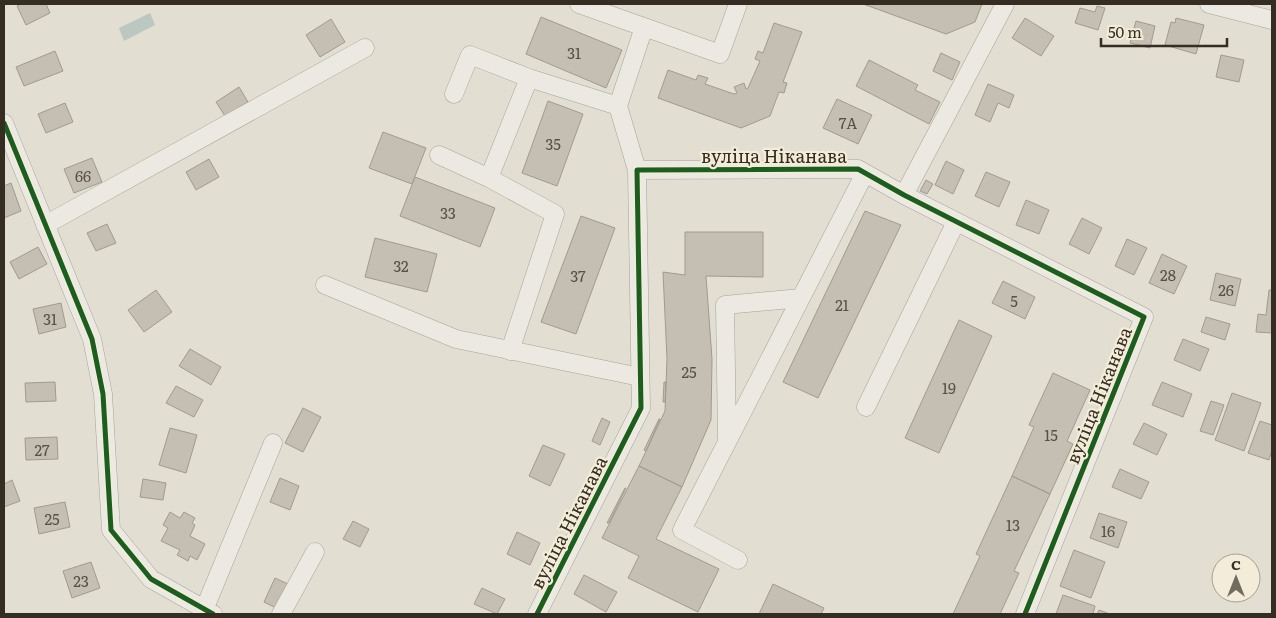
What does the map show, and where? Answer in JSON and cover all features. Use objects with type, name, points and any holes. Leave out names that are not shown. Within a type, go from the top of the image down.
[{"type":"street","points":[[579,4],[606,8],[644,27],[720,54],[738,4]]},
{"type":"street","points":[[904,195],[1005,4]]},
{"type":"street","points":[[1210,4],[1272,20]]},
{"type":"street","points":[[637,170],[618,106],[644,27]]},
{"type":"street","points":[[45,225],[365,48]]},
{"type":"street","points":[[454,94],[470,55],[530,78],[618,106]]},
{"type":"street","points":[[489,178],[530,78]]},
{"type":"street","points":[[4,123],[92,339],[103,394],[110,530],[150,579],[208,612],[273,443]]},
{"type":"street","points":[[439,155],[489,178],[555,214],[510,351]]},
{"type":"street","name":"вуліца Ніканава","points":[[536,614],[641,408],[637,170],[858,169],[956,222],[1144,317],[1025,614]]},
{"type":"street","points":[[738,560],[682,530],[866,173]]},
{"type":"street","points":[[866,406],[956,222]]},
{"type":"street","points":[[325,285],[456,339],[640,377]]},
{"type":"street","points":[[727,442],[725,305],[801,298]]},
{"type":"street","points":[[281,614],[315,552]]},
{"type":"shaded area","points":[[150,13],[155,25],[124,41],[119,28]]},
{"type":"building","points":[[21,4],[46,4],[50,13],[26,25],[17,6]]},
{"type":"building","points":[[863,4],[982,4],[975,22],[946,34]]},
{"type":"building","points":[[1097,6],[1105,8],[1098,30],[1075,23],[1080,8],[1095,12]]},
{"type":"building","points":[[541,17],[622,50],[606,88],[526,54]]},
{"type":"building","points":[[1025,18],[1054,36],[1041,56],[1012,38]]},
{"type":"building","points":[[1176,18],[1204,25],[1196,54],[1165,45],[1171,22],[1175,23]]},
{"type":"building","points":[[331,19],[345,42],[320,57],[306,35]]},
{"type":"building","points":[[1136,21],[1155,26],[1150,48],[1130,43]]},
{"type":"building","points":[[774,23],[802,32],[783,82],[787,83],[784,93],[779,92],[770,116],[741,128],[658,98],[668,70],[696,80],[698,75],[708,78],[705,84],[734,94],[737,93],[734,87],[744,83],[746,89],[748,88],[760,61],[755,59],[758,51],[763,53]]},
{"type":"building","points":[[55,51],[63,71],[24,86],[16,67]]},
{"type":"building","points":[[941,53],[960,62],[952,80],[933,71]]},
{"type":"building","points":[[1221,55],[1244,60],[1239,82],[1216,77]]},
{"type":"building","points":[[869,60],[918,85],[915,90],[940,102],[929,124],[856,86]]},
{"type":"building","points":[[988,84],[1014,95],[1009,108],[998,103],[990,122],[975,115]]},
{"type":"building","points":[[239,87],[248,102],[225,116],[216,102]]},
{"type":"building","points":[[837,99],[872,115],[858,144],[823,128]]},
{"type":"building","points":[[548,101],[583,114],[557,186],[522,173]]},
{"type":"building","points":[[65,103],[73,122],[46,133],[38,114]]},
{"type":"building","points":[[383,132],[426,148],[412,184],[369,168]]},
{"type":"building","points":[[92,158],[102,182],[74,193],[64,169]]},
{"type":"building","points":[[209,159],[219,177],[196,190],[186,172]]},
{"type":"building","points":[[946,161],[964,170],[953,194],[935,185]]},
{"type":"building","points":[[986,172],[1010,182],[999,207],[975,196]]},
{"type":"building","points":[[415,177],[495,208],[480,247],[400,216]]},
{"type":"building","points":[[926,180],[933,184],[927,194],[920,191]]},
{"type":"building","points":[[11,183],[21,211],[4,218],[4,186]]},
{"type":"building","points":[[1026,200],[1049,210],[1039,234],[1016,225]]},
{"type":"building","points":[[865,211],[901,225],[818,398],[783,382]]},
{"type":"building","points":[[581,216],[615,228],[576,334],[541,322]]},
{"type":"building","points":[[1082,218],[1102,228],[1089,254],[1069,244]]},
{"type":"building","points":[[107,224],[116,243],[96,251],[87,233]]},
{"type":"building","points":[[685,232],[763,232],[763,277],[706,276],[712,359],[711,420],[682,487],[639,466],[665,411],[667,359],[663,272],[685,275]]},
{"type":"building","points":[[375,238],[437,254],[427,292],[365,277]]},
{"type":"building","points":[[1127,239],[1147,248],[1134,275],[1115,266]]},
{"type":"building","points":[[38,247],[47,264],[19,279],[10,262]]},
{"type":"building","points":[[1162,254],[1187,266],[1174,294],[1149,283]]},
{"type":"building","points":[[1216,273],[1241,279],[1235,306],[1210,300]]},
{"type":"building","points":[[1003,281],[1035,297],[1025,319],[992,303]]},
{"type":"building","points":[[156,290],[172,312],[144,332],[128,310]]},
{"type":"building","points":[[1269,290],[1272,290],[1272,333],[1256,332],[1258,314],[1266,315]]},
{"type":"building","points":[[61,303],[66,327],[39,334],[33,309]]},
{"type":"building","points":[[1206,317],[1230,324],[1225,340],[1201,332]]},
{"type":"building","points":[[959,320],[992,336],[939,453],[905,438]]},
{"type":"building","points":[[1183,339],[1209,349],[1200,371],[1174,360]]},
{"type":"building","points":[[190,349],[221,367],[211,385],[179,366]]},
{"type":"building","points":[[1053,373],[1090,390],[1067,441],[1073,444],[1050,494],[1012,476],[1034,427],[1029,425]]},
{"type":"building","points":[[55,382],[56,401],[26,402],[25,383]]},
{"type":"building","points":[[664,382],[666,382],[665,402],[663,402]]},
{"type":"building","points":[[1162,382],[1192,394],[1183,417],[1152,405]]},
{"type":"building","points":[[176,386],[203,400],[194,417],[166,403]]},
{"type":"building","points":[[1232,393],[1261,403],[1244,451],[1215,440]]},
{"type":"building","points":[[1211,401],[1224,405],[1213,435],[1200,431]]},
{"type":"building","points":[[303,408],[321,417],[303,452],[285,443]]},
{"type":"building","points":[[602,418],[610,422],[600,445],[592,441]]},
{"type":"building","points":[[660,419],[646,451],[644,450]]},
{"type":"building","points":[[1260,421],[1272,425],[1272,450],[1269,460],[1248,453]]},
{"type":"building","points":[[1144,423],[1167,434],[1157,455],[1133,444]]},
{"type":"building","points":[[170,428],[197,435],[186,473],[159,465]]},
{"type":"building","points":[[57,437],[58,459],[26,460],[25,438]]},
{"type":"building","points":[[543,445],[565,454],[550,486],[529,476]]},
{"type":"building","points":[[639,466],[682,487],[656,539],[719,569],[698,612],[628,578],[639,556],[602,538]]},
{"type":"building","points":[[1120,469],[1149,482],[1141,499],[1112,487]]},
{"type":"building","points":[[1012,476],[1050,494],[1014,571],[1019,573],[1000,614],[953,614],[980,556],[976,554]]},
{"type":"building","points":[[280,478],[299,486],[290,510],[270,502]]},
{"type":"building","points":[[143,479],[166,483],[163,500],[140,497]]},
{"type":"building","points":[[12,480],[20,501],[4,507],[4,484]]},
{"type":"building","points":[[625,488],[609,523],[607,523]]},
{"type":"building","points":[[65,502],[70,527],[39,534],[34,508]]},
{"type":"building","points":[[170,512],[180,518],[184,512],[195,518],[192,523],[195,525],[190,536],[205,544],[197,560],[190,556],[188,561],[177,555],[180,550],[161,541],[168,528],[163,525]]},
{"type":"building","points":[[1099,513],[1127,522],[1118,548],[1090,538]]},
{"type":"building","points":[[353,521],[369,529],[360,547],[343,539]]},
{"type":"building","points":[[517,532],[540,543],[530,565],[507,554]]},
{"type":"building","points":[[1074,550],[1105,562],[1091,598],[1060,586]]},
{"type":"building","points":[[91,562],[100,588],[72,598],[63,571]]},
{"type":"building","points":[[584,575],[617,592],[606,612],[574,594]]},
{"type":"building","points":[[275,578],[290,585],[278,609],[264,602]]},
{"type":"building","points":[[773,584],[824,608],[821,614],[759,614]]},
{"type":"building","points":[[482,588],[505,599],[497,614],[474,604]]},
{"type":"building","points":[[1063,595],[1095,606],[1093,614],[1056,614]]},
{"type":"building","points":[[1099,610],[1110,614],[1097,614]]},
{"type":"cycle path","points":[[4,123],[92,339],[103,394],[111,530],[151,579],[213,614]]},
{"type":"cycle path","points":[[537,614],[641,408],[637,170],[858,169],[904,195],[1144,317],[1025,614]]}]
